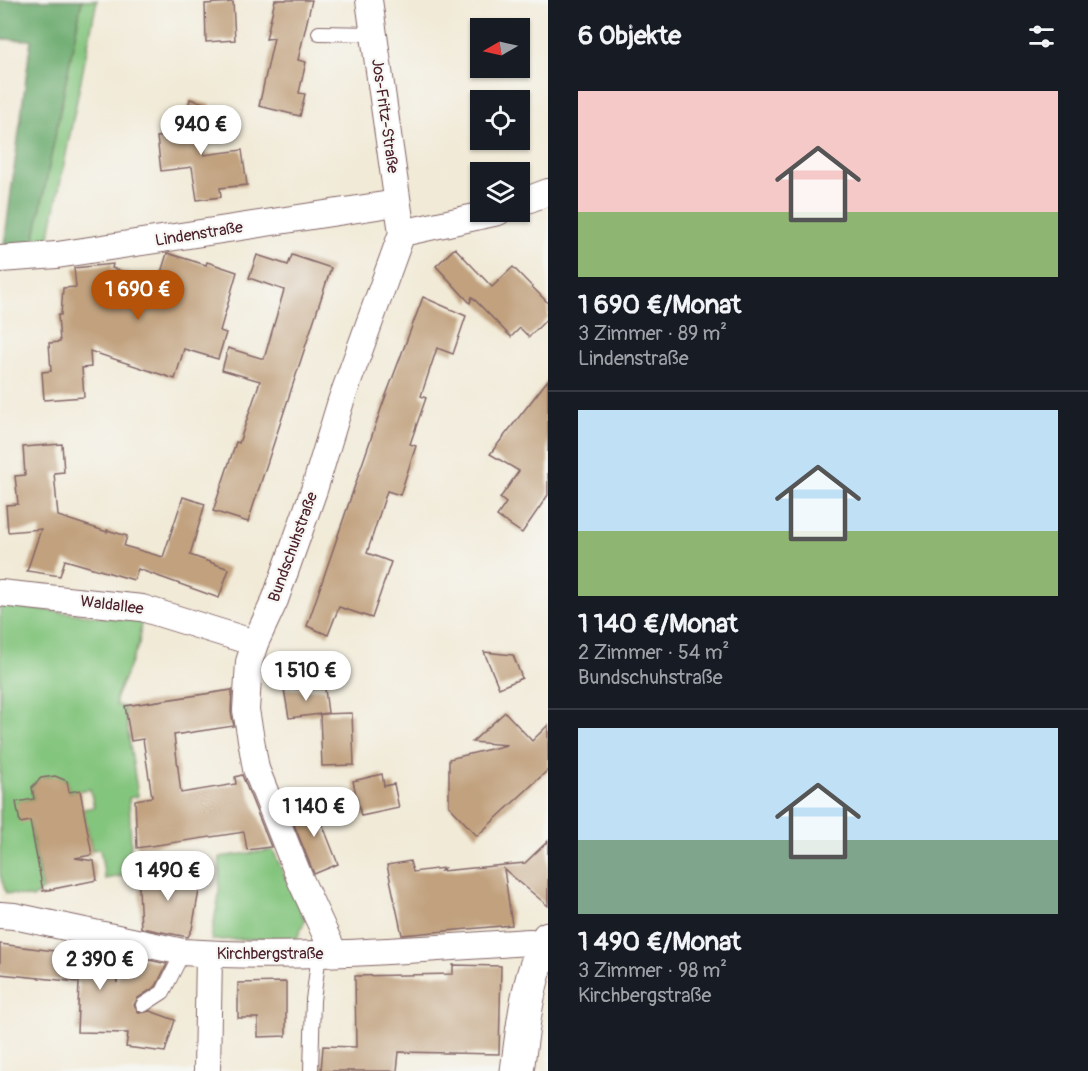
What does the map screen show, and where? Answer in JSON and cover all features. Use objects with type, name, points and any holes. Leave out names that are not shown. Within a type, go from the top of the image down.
[{"type":"street","name":"Jos-Fritz-Straße","points":[[369,0],[402,233]]},
{"type":"street","points":[[530,199],[548,192]]},
{"type":"street","name":"Lindenstraße","points":[[0,259],[57,255],[397,203]]},
{"type":"street","points":[[402,233],[470,218]]},
{"type":"street","name":"Bundschuhstraße","points":[[326,954],[300,879],[256,768],[246,710],[249,662],[255,643],[275,600],[314,490],[341,401],[402,233]]},
{"type":"street","name":"Waldallee","points":[[0,593],[142,608],[255,643]]},
{"type":"street","name":"Kirchbergstraße","points":[[0,915],[183,952],[209,954],[326,954],[545,943]]},
{"type":"street","points":[[517,1071],[526,1006],[545,943]]},
{"type":"street","points":[[207,1071],[209,954]]},
{"type":"lane","points":[[319,33],[374,34]]},
{"type":"lane","points":[[143,1005],[163,992],[183,952]]},
{"type":"lane","points":[[311,1071],[313,1000],[326,954]]},
{"type":"green space","points":[[0,0],[82,0],[34,242],[4,246],[31,40],[0,39]]},
{"type":"green space","points":[[82,0],[97,0],[49,239],[34,242]]},
{"type":"green space","points":[[0,605],[141,621],[139,644],[116,697],[116,705],[124,707],[138,796],[129,798],[131,844],[126,875],[105,879],[100,849],[92,850],[83,809],[94,807],[90,789],[69,792],[67,781],[48,777],[32,786],[34,799],[17,802],[30,821],[42,890],[33,898],[6,893],[0,875]]},
{"type":"green space","points":[[273,850],[305,921],[297,938],[211,940],[219,895],[220,857]]},
{"type":"building","points":[[275,0],[312,0],[298,60],[306,62],[299,93],[305,94],[300,116],[259,106],[274,38],[266,39]]},
{"type":"building","points":[[233,2],[235,40],[206,42],[205,4]]},
{"type":"building","points":[[190,99],[211,105],[204,155],[242,150],[247,185],[220,188],[221,197],[197,200],[192,167],[161,171],[157,137],[182,134]]},
{"type":"building","points":[[455,248],[492,287],[513,267],[548,303],[548,318],[529,337],[520,328],[511,337],[472,297],[470,303],[436,266]]},
{"type":"building","points":[[167,253],[237,272],[220,331],[226,333],[218,359],[184,349],[175,379],[90,351],[91,367],[82,368],[84,397],[44,400],[42,372],[51,371],[49,343],[60,342],[58,315],[61,315],[63,288],[76,287],[74,268],[113,264],[112,268],[158,283]]},
{"type":"building","points":[[257,255],[288,265],[292,255],[331,268],[248,522],[213,511],[236,442],[239,443],[260,381],[222,370],[228,348],[264,359],[284,290],[249,278]]},
{"type":"building","points":[[423,297],[466,316],[453,354],[437,348],[421,396],[426,398],[410,444],[416,446],[400,495],[387,491],[367,553],[391,562],[372,618],[339,607],[328,635],[307,626],[382,406]]},
{"type":"building","points":[[548,380],[548,495],[522,533],[497,516],[506,503],[500,498],[519,471],[490,454]]},
{"type":"building","points":[[62,444],[64,472],[54,473],[58,516],[127,536],[124,546],[163,557],[183,497],[205,504],[190,555],[229,569],[219,598],[138,569],[134,580],[65,560],[60,576],[27,571],[41,529],[8,532],[6,505],[18,504],[15,476],[25,475],[23,447]]},
{"type":"building","points":[[484,652],[513,655],[522,678],[499,688]]},
{"type":"building","points":[[284,689],[325,689],[328,713],[289,718]]},
{"type":"building","points":[[232,690],[231,712],[234,726],[174,735],[181,793],[236,784],[235,777],[242,775],[271,847],[247,850],[244,832],[137,848],[135,800],[152,797],[143,739],[131,741],[125,706]]},
{"type":"building","points":[[505,712],[532,741],[548,725],[548,770],[477,836],[449,806],[449,759],[507,745],[472,742]]},
{"type":"building","points":[[352,713],[354,765],[322,766],[320,714]]},
{"type":"building","points":[[382,774],[384,786],[394,784],[399,808],[361,816],[353,781]]},
{"type":"building","points":[[55,776],[67,781],[69,792],[80,790],[92,855],[75,858],[94,861],[97,880],[43,891],[30,821],[20,823],[16,802],[34,799],[32,787],[41,778]]},
{"type":"building","points":[[314,803],[338,864],[314,874],[289,812]]},
{"type":"building","points":[[548,841],[548,906],[504,869],[512,925],[402,935],[387,865],[410,861],[413,872],[525,863]]},
{"type":"building","points":[[138,869],[201,880],[192,929],[188,937],[141,928]]},
{"type":"building","points":[[0,944],[93,956],[94,951],[112,954],[117,983],[121,959],[136,957],[167,964],[156,986],[138,998],[134,1005],[139,1013],[150,1011],[175,1020],[165,1052],[126,1047],[128,1033],[77,1032],[79,982],[0,974]]},
{"type":"building","points":[[453,965],[501,966],[499,1054],[399,1052],[397,1071],[321,1071],[323,1046],[356,1047],[355,976],[453,974]]},
{"type":"building","points":[[286,982],[286,1036],[258,1037],[258,1018],[238,1018],[238,983]]}]
